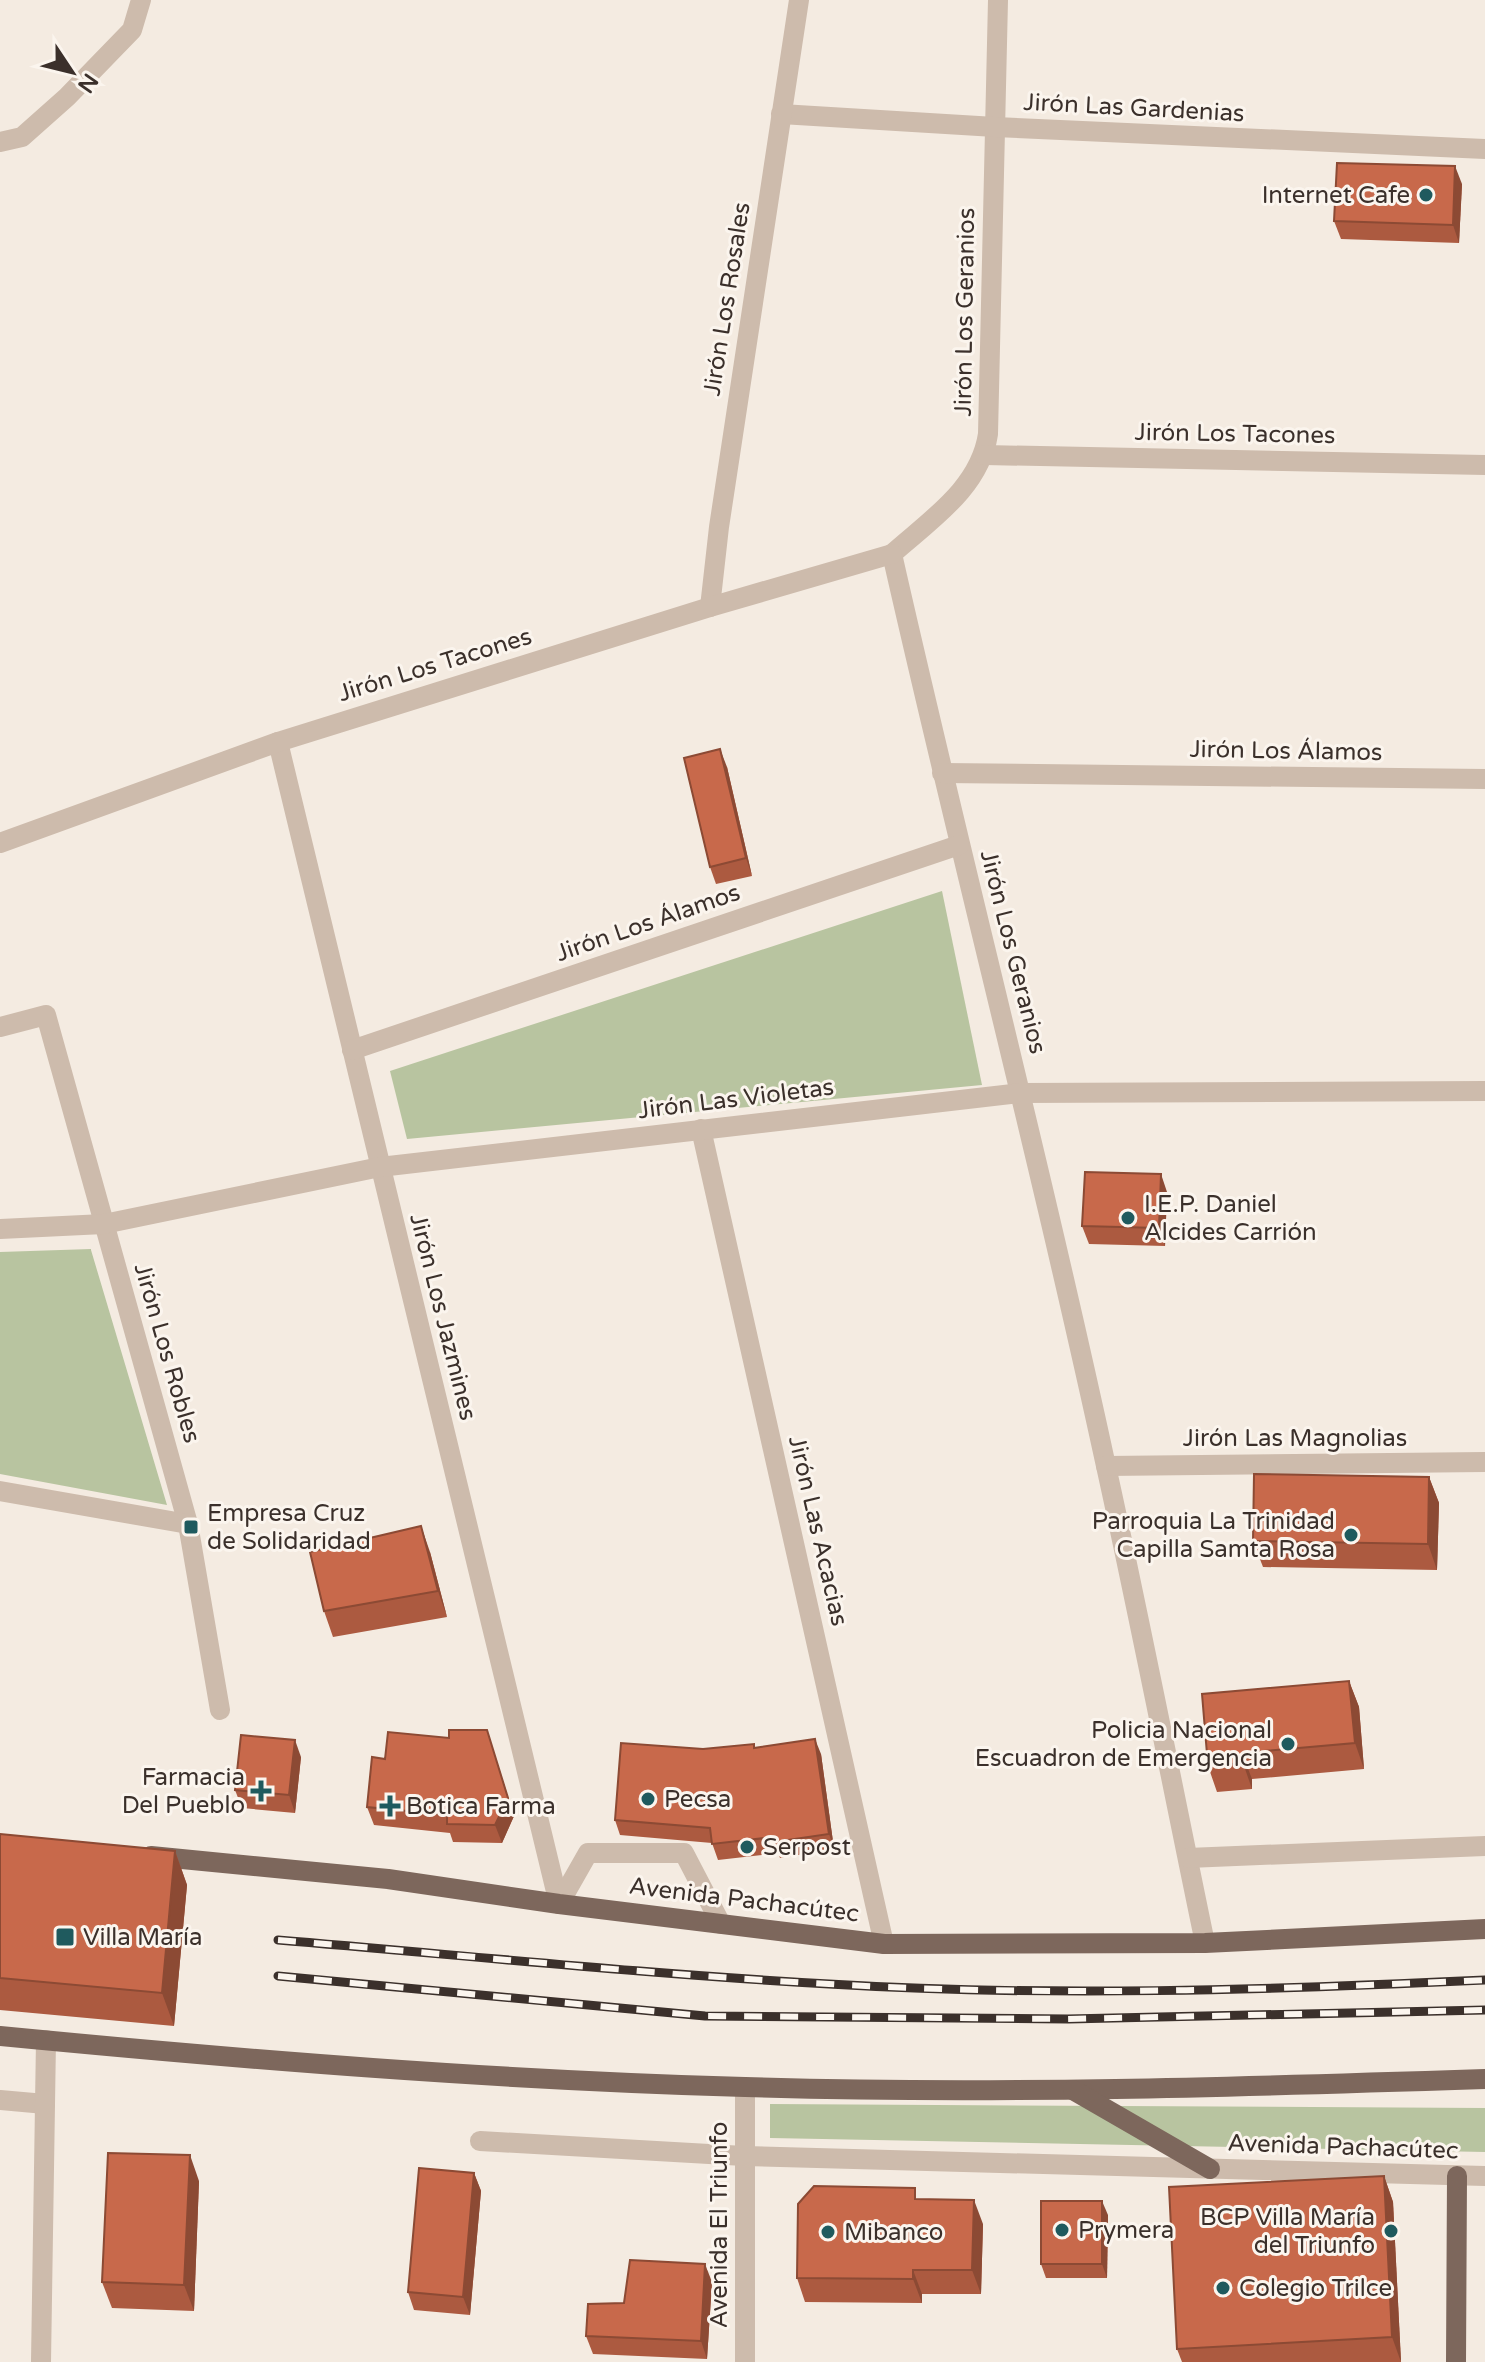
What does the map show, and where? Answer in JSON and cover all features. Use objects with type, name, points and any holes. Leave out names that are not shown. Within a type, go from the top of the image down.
[{"type":"main road","name":"Avenida Pachacútec","points":[[128,1854],[388,1879],[559,1904],[884,1944],[1205,1943],[1485,1929]]},
{"type":"main road","points":[[0,2036],[156,2052],[415,2070],[745,2087],[1073,2090],[1485,2079]]},
{"type":"main road","points":[[1073,2090],[1210,2169]]},
{"type":"main road","points":[[1456,2362],[1457,2176]]},
{"type":"street","points":[[0,142],[22,137],[67,97],[132,30],[141,0]]},
{"type":"street","name":"Jirón Los Rosales","points":[[710,607],[721,512],[799,0]]},
{"type":"street","name":"Jirón Los Geranios","points":[[998,0],[985,455],[975,475],[962,490],[892,554],[1106,1466],[1205,1943]]},
{"type":"street","name":"Jirón Las Gardenias","points":[[781,114],[1485,149]]},
{"type":"street","name":"Jirón Los Tacones","points":[[985,455],[1485,465]]},
{"type":"street","name":"Jirón Los Tacones","points":[[0,843],[278,742],[710,607],[892,554]]},
{"type":"street","name":"Jirón Los Jazmines","points":[[278,742],[559,1904]]},
{"type":"street","name":"Jirón Los Álamos","points":[[942,773],[1485,779]]},
{"type":"street","name":"Jirón Los Álamos","points":[[352,1050],[959,845]]},
{"type":"street","name":"Jirón Los Robles","points":[[0,1027],[46,1015],[188,1524],[220,1710]]},
{"type":"street","name":"Jirón Las Violetas","points":[[0,1229],[104,1224],[380,1167],[1020,1093],[1485,1091]]},
{"type":"street","name":"Jirón Las Acacias","points":[[701,1129],[884,1944]]},
{"type":"street","name":"Jirón Las Magnolias","points":[[1106,1466],[1485,1462]]},
{"type":"street","points":[[0,1491],[188,1524]]},
{"type":"street","points":[[1188,1858],[1485,1846]]},
{"type":"street","points":[[559,1904],[588,1853],[684,1853],[721,1924]]},
{"type":"street","points":[[41,2362],[46,2040]]},
{"type":"street","name":"Avenida El Triunfo","points":[[745,2087],[745,2362]]},
{"type":"street","points":[[0,2100],[45,2104]]},
{"type":"street","name":"Avenida Pachacútec","points":[[480,2141],[744,2156],[1485,2176]]},
{"type":"green space","points":[[942,891],[982,1085],[407,1139],[390,1071]]},
{"type":"green space","points":[[91,1249],[167,1505],[0,1474],[0,1252]]},
{"type":"green space","points":[[770,2104],[1485,2108],[1485,2152],[770,2138]]},
{"type":"building","points":[[1337,163],[1455,166],[1453,225],[1334,221]]},
{"type":"building","points":[[720,749],[746,858],[710,867],[684,758]]},
{"type":"building","name":"I.E.P. Daniel Alcides Carrión","points":[[1085,1172],[1161,1174],[1159,1228],[1082,1226]]},
{"type":"building","points":[[1254,1474],[1429,1477],[1428,1544],[1253,1541]]},
{"type":"building","points":[[421,1526],[438,1591],[324,1611],[310,1552]]},
{"type":"building","points":[[1349,1681],[1355,1743],[1242,1753],[1243,1763],[1208,1766],[1202,1694]]},
{"type":"building","points":[[449,1730],[487,1730],[508,1798],[495,1825],[447,1824],[447,1815],[367,1807],[372,1757],[385,1759],[388,1732],[449,1738]]},
{"type":"building","points":[[241,1735],[295,1740],[289,1795],[235,1790]]},
{"type":"building","points":[[815,1739],[829,1834],[774,1842],[774,1837],[712,1844],[710,1828],[615,1820],[621,1743],[703,1749],[754,1744],[754,1748]]},
{"type":"building","points":[[0,1834],[175,1851],[162,1993],[0,1978]]},
{"type":"building","points":[[108,2153],[190,2155],[184,2285],[102,2282]]},
{"type":"building","points":[[419,2168],[474,2173],[463,2297],[408,2292]]},
{"type":"building","points":[[1384,2176],[1392,2337],[1177,2349],[1169,2187]]},
{"type":"building","points":[[814,2186],[915,2188],[915,2199],[974,2200],[972,2270],[913,2270],[913,2279],[797,2278],[798,2204]]},
{"type":"building","points":[[1041,2201],[1102,2201],[1102,2264],[1041,2264]]},
{"type":"building","points":[[630,2260],[705,2264],[701,2341],[586,2336],[588,2304],[624,2303]]},
{"type":"railway","points":[[278,1940],[691,1975],[911,1988],[1157,1991],[1485,1980]]},
{"type":"railway","points":[[278,1976],[705,2016],[1068,2019],[1485,2010]]},
{"type":"place","name":"Internet Cafe","points":[[1426,195]]},
{"type":"place","name":"I.E.P. Daniel Alcides Carrión","points":[[1128,1218]]},
{"type":"place","name":"Empresa Cruz de Solidaridad","points":[[191,1527]]},
{"type":"place","name":"Parroquia La Trinidad Capilla Samta Rosa","points":[[1351,1535]]},
{"type":"place","name":"Policia Nacional Escuadron de Emergencia","points":[[1288,1744]]},
{"type":"place","name":"Farmacia Del Pueblo","points":[[261,1791]]},
{"type":"place","name":"Pecsa","points":[[648,1799]]},
{"type":"place","name":"Botica Farma","points":[[390,1806]]},
{"type":"place","name":"Serpost","points":[[747,1847]]},
{"type":"place","name":"Villa María","points":[[65,1937]]},
{"type":"place","name":"Prymera","points":[[1062,2230]]},
{"type":"place","name":"BCP Villa María del Triunfo","points":[[1391,2231]]},
{"type":"place","name":"Mibanco","points":[[828,2232]]},
{"type":"place","name":"Colegio Trilce","points":[[1223,2288]]}]
